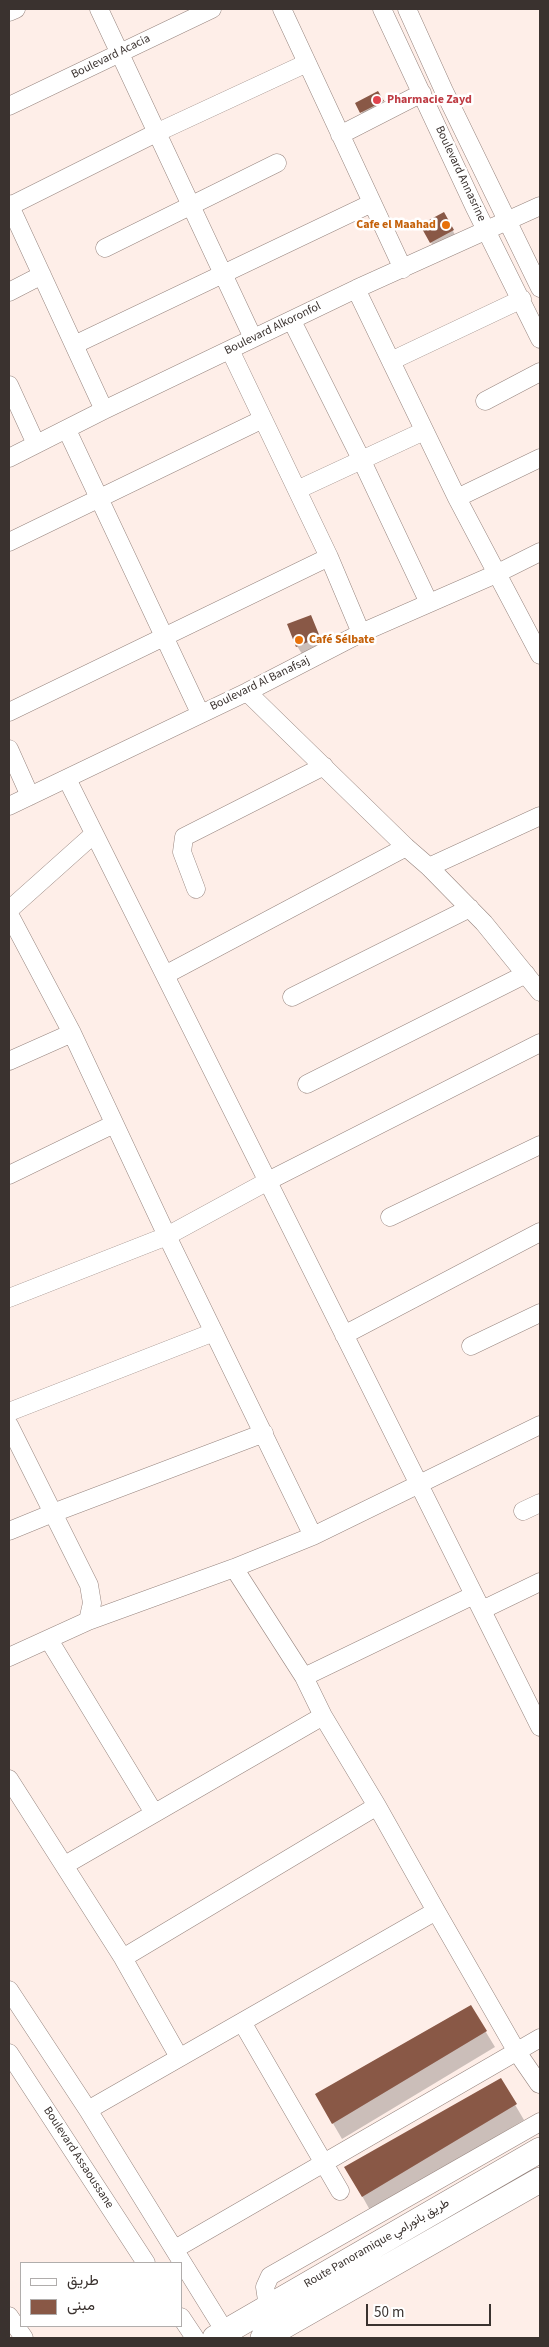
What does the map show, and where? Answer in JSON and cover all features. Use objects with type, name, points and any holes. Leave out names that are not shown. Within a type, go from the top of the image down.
[{"type":"street","points":[[9,12],[16,9]]},
{"type":"street","points":[[99,9],[189,205],[253,338]]},
{"type":"street","name":"Boulevard Acacia","points":[[9,106],[212,9]]},
{"type":"street","points":[[282,9],[403,269]]},
{"type":"street","name":"Boulevard Annasrine","points":[[382,9],[540,339]]},
{"type":"street","name":"Boulevard Annasrine","points":[[407,9],[444,91],[540,288]]},
{"type":"street","points":[[104,410],[9,205],[156,133],[307,63]]},
{"type":"street","points":[[340,135],[422,93]]},
{"type":"street","points":[[105,248],[277,163]]},
{"type":"street","points":[[74,345],[372,203]]},
{"type":"street","name":"Boulevard Alkoronfol","points":[[9,458],[104,410],[356,289],[540,206]]},
{"type":"street","points":[[9,292],[42,276]]},
{"type":"street","points":[[356,289],[457,498],[540,655]]},
{"type":"street","points":[[391,361],[522,299]]},
{"type":"street","points":[[292,321],[362,461],[429,603]]},
{"type":"street","points":[[230,350],[329,557],[361,633]]},
{"type":"street","points":[[485,401],[540,372]]},
{"type":"street","points":[[9,385],[36,444]]},
{"type":"street","points":[[9,542],[263,418]]},
{"type":"street","points":[[67,430],[162,636],[200,713]]},
{"type":"street","points":[[297,490],[424,431]]},
{"type":"street","points":[[457,498],[540,458]]},
{"type":"street","name":"Boulevard Al Banafsaj","points":[[9,806],[67,780],[361,633],[496,574],[540,552]]},
{"type":"street","points":[[9,712],[162,636],[329,557]]},
{"type":"street","points":[[246,692],[470,908],[540,992]]},
{"type":"street","points":[[9,749],[30,796]]},
{"type":"street","points":[[196,890],[183,858],[184,837],[324,766]]},
{"type":"street","points":[[67,780],[540,1727]]},
{"type":"street","points":[[429,867],[540,816]]},
{"type":"street","points":[[94,834],[9,912],[72,1033],[167,1236],[313,1536]]},
{"type":"street","points":[[165,976],[406,847]]},
{"type":"street","points":[[292,997],[470,908]]},
{"type":"street","points":[[307,1084],[526,974]]},
{"type":"street","points":[[9,1061],[72,1033]]},
{"type":"street","points":[[9,1298],[167,1236],[268,1182],[540,1043]]},
{"type":"street","points":[[9,1175],[114,1124]]},
{"type":"street","points":[[390,1217],[540,1145]]},
{"type":"street","points":[[344,1335],[540,1232]]},
{"type":"street","points":[[472,1346],[540,1313]]},
{"type":"street","points":[[9,1412],[214,1332]]},
{"type":"street","points":[[9,1425],[89,1585],[92,1603],[88,1621]]},
{"type":"street","points":[[9,1657],[88,1621],[234,1568],[313,1536],[540,1425]]},
{"type":"street","points":[[9,1532],[52,1512],[264,1433]]},
{"type":"street","points":[[523,1511],[540,1503]]},
{"type":"street","points":[[234,1568],[304,1677],[323,1716],[377,1806],[517,2052],[539,2084]]},
{"type":"street","points":[[482,1610],[540,1582]]},
{"type":"street","points":[[304,1677],[474,1595]]},
{"type":"street","points":[[49,1640],[154,1813]]},
{"type":"street","points":[[65,1865],[323,1716]]},
{"type":"street","points":[[9,1779],[123,1958],[179,2057]]},
{"type":"street","points":[[123,1958],[377,1806]]},
{"type":"street","points":[[88,2110],[436,1911]]},
{"type":"street","points":[[9,1990],[88,2110],[175,2249],[223,2336]]},
{"type":"street","points":[[242,2022],[340,2191]]},
{"type":"street","points":[[175,2249],[540,2038]]},
{"type":"street","name":"Boulevard Assaoussane","points":[[9,2053],[145,2262]]},
{"type":"street","points":[[268,2307],[265,2287],[270,2276],[540,2122]]},
{"type":"street","name":"Route Panoramique طريق بانورامي","points":[[223,2336],[268,2307],[540,2150]]},
{"type":"street","name":"Route Panoramique طريق بانورامي","points":[[263,2338],[540,2180]]},
{"type":"street","points":[[9,2316],[24,2338]]},
{"type":"street","points":[[182,2318],[195,2338]]},
{"type":"building","points":[[378,91],[384,101],[360,113],[355,103]]},
{"type":"building","points":[[444,212],[454,230],[430,243],[420,225]]},
{"type":"building","points":[[311,615],[320,637],[296,647],[287,624]]},
{"type":"building","points":[[471,2005],[487,2031],[332,2124],[315,2094]]},
{"type":"building","points":[[501,2078],[517,2104],[362,2197],[344,2167]]},
{"type":"place","name":"Pharmacie Zayd","points":[[377,100]]},
{"type":"place","name":"Cafe el Maahad","points":[[446,225]]},
{"type":"place","name":"Café Sélbate","points":[[299,640]]}]
